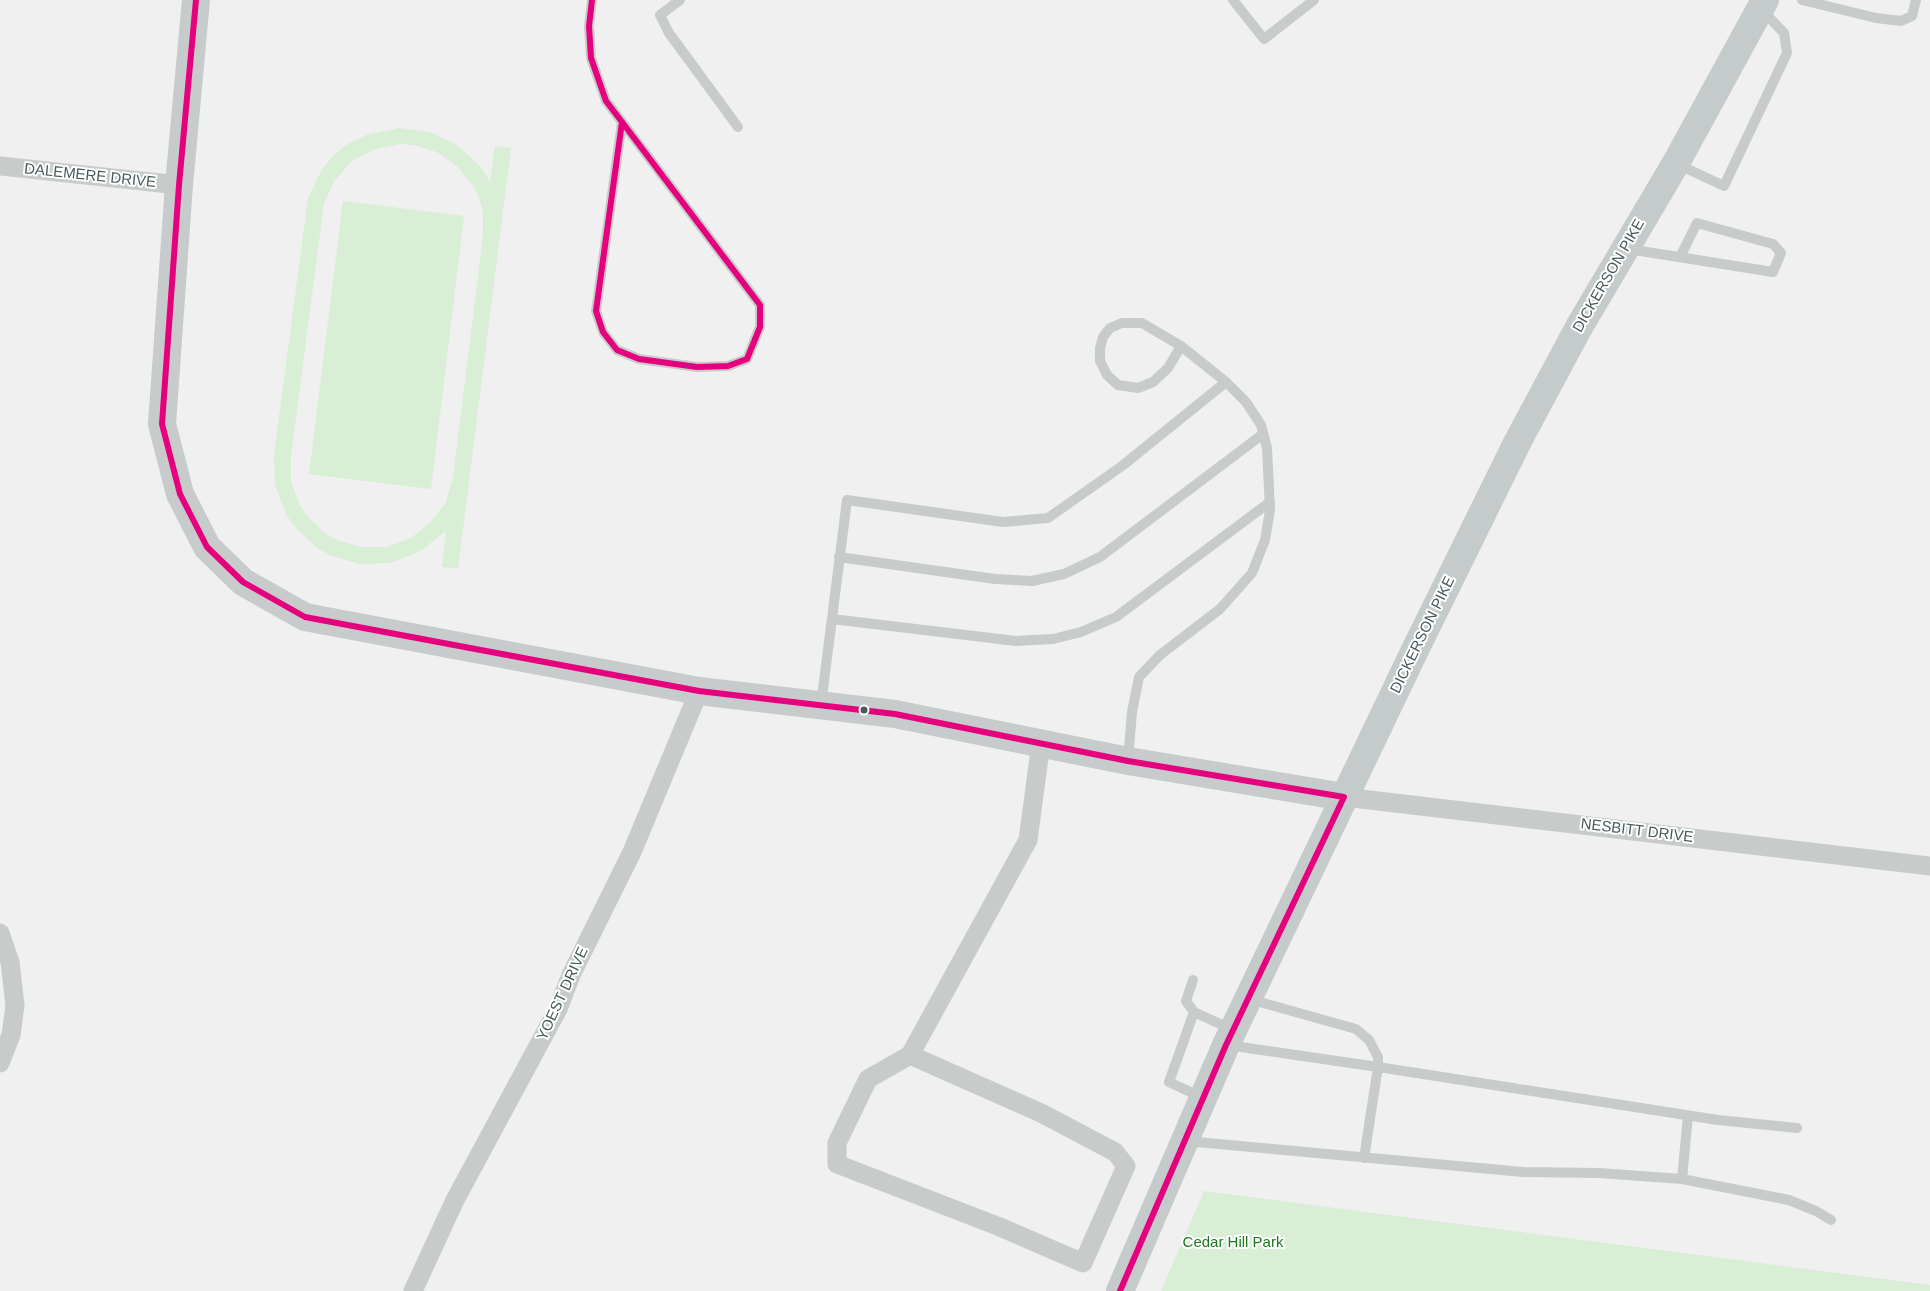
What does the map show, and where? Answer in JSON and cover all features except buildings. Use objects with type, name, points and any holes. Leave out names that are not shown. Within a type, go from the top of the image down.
[{"type":"main road","name":"DICKERSON PIKE","points":[[1120,1291],[1229,1038],[1414,652],[1518,441],[1579,326],[1676,163],[1763,4]]},
{"type":"street","points":[[196,0],[179,185],[162,424],[180,494],[207,547],[243,582],[305,617],[699,690],[895,714],[1128,761],[1344,797]]},
{"type":"street","name":"DALEMERE DRIVE","points":[[0,166],[179,185]]},
{"type":"street","name":"YOEST DRIVE","points":[[413,1291],[455,1200],[558,1009],[571,975],[632,852],[699,690]]},
{"type":"street","points":[[910,1055],[1041,1113],[1115,1152],[1126,1166],[1083,1263],[1000,1227],[837,1164],[837,1144],[868,1079],[910,1055],[1028,840],[1041,743]]},
{"type":"street","name":"NESBITT DRIVE","points":[[1344,797],[1930,866]]},
{"type":"street","points":[[0,932],[10,962],[15,1005],[12,1035],[0,1063]]},
{"type":"lane","points":[[592,0],[590,26],[591,58],[606,101],[622,122],[760,305],[760,327],[747,359],[728,366],[698,366],[639,359],[617,350],[603,332],[596,311],[622,122]]},
{"type":"lane","points":[[680,0],[660,15],[669,33],[738,127]]},
{"type":"lane","points":[[1233,0],[1264,40],[1314,0]]},
{"type":"lane","points":[[1802,0],[1829,3],[1876,18],[1901,21],[1912,16],[1916,0]]},
{"type":"lane","points":[[1676,163],[1724,186],[1787,53],[1784,33],[1763,4]]},
{"type":"lane","points":[[1624,248],[1649,254],[1680,256],[1773,272],[1781,253],[1773,244],[1697,223],[1680,256]]},
{"type":"lane","points":[[1128,761],[1132,712],[1139,678],[1160,655],[1220,609],[1252,573],[1265,540],[1270,502],[1267,448],[1261,425],[1246,402],[1226,382],[1181,346],[1142,323],[1122,323],[1110,328],[1103,337],[1100,348],[1100,361],[1107,375],[1118,385],[1138,388],[1153,382],[1168,368],[1181,346]]},
{"type":"lane","points":[[821,706],[847,500],[1003,522],[1048,518],[1122,466],[1226,382]]},
{"type":"lane","points":[[839,557],[995,579],[1032,580],[1064,574],[1100,557],[1263,434]]},
{"type":"lane","points":[[832,619],[1016,641],[1053,639],[1081,632],[1116,617],[1270,502]]},
{"type":"lane","points":[[1193,980],[1186,1001],[1194,1012],[1229,1038],[1378,1067],[1688,1116],[1797,1128]]},
{"type":"lane","points":[[1248,999],[1356,1029],[1369,1040],[1378,1057],[1378,1067],[1364,1158]]},
{"type":"lane","points":[[1194,1012],[1170,1082],[1203,1098]]},
{"type":"lane","points":[[1682,1179],[1688,1116]]},
{"type":"lane","points":[[1185,1141],[1523,1172],[1599,1173],[1682,1179],[1789,1200],[1816,1211],[1831,1220]]},
{"type":"green space","points":[[399,128],[430,132],[457,145],[480,166],[490,181],[495,146],[511,148],[458,569],[442,567],[446,531],[419,552],[390,563],[359,564],[330,555],[316,547],[294,526],[286,514],[275,485],[274,454],[308,198],[321,171],[331,158],[342,148],[369,134]],"holes":[[[400,144],[413,145],[437,152],[458,167],[474,187],[483,211],[483,236],[453,477],[446,502],[431,522],[411,538],[387,547],[361,547],[337,540],[326,534],[307,516],[300,506],[291,482],[291,456],[324,203],[335,180],[352,161],[375,149]]]},
{"type":"green space","points":[[343,201],[464,216],[431,489],[309,474]]},
{"type":"green space","name":"Cedar Hill Park","points":[[1204,1191],[1930,1285],[1930,1291],[1161,1291]]},
{"type":"transit line","points":[[196,0],[179,185],[162,424],[180,494],[207,547],[243,582],[305,617],[699,691],[895,714],[1128,761],[1344,797],[1226,1045],[1120,1291]]},
{"type":"transit line","points":[[592,0],[589,26],[591,58],[606,101],[622,122]]},
{"type":"transit line","points":[[622,122],[760,305],[760,327],[747,359],[728,366],[697,367],[639,359],[617,350],[603,332],[596,311],[622,122]]}]
